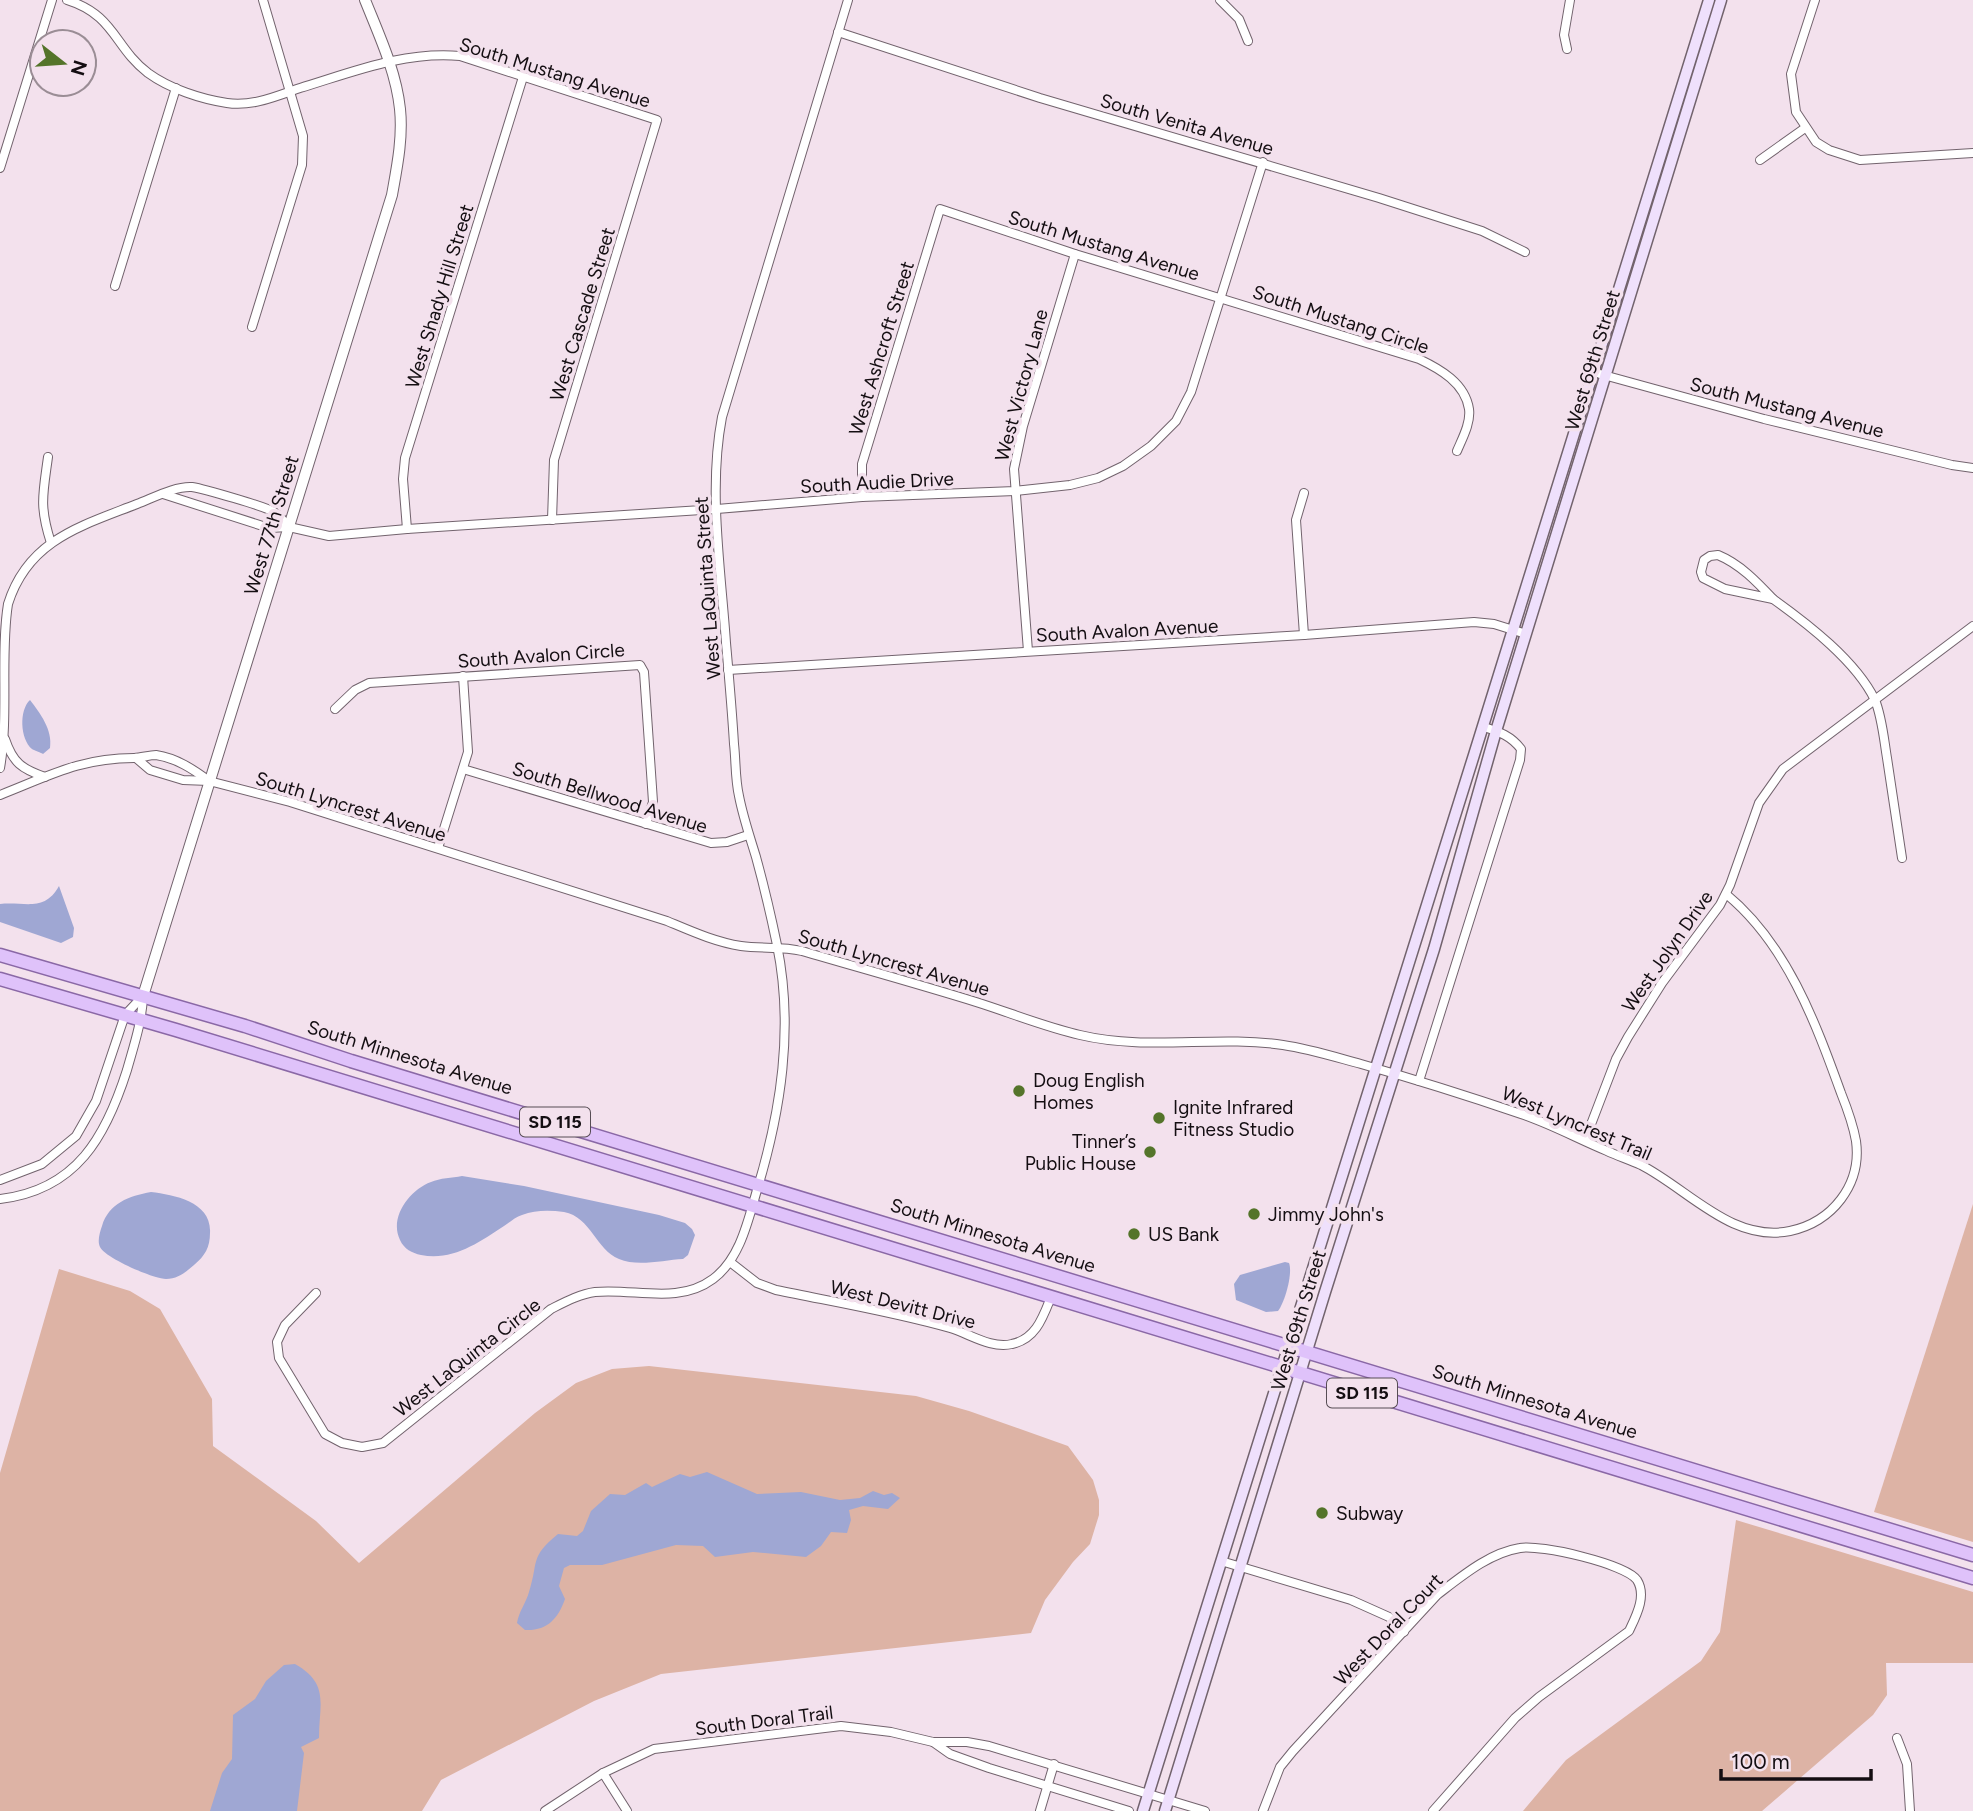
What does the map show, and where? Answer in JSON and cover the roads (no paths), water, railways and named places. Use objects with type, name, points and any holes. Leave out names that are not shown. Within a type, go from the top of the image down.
[{"type":"main road","name":"West 69th Street","points":[[1143,1811],[1484,727],[1709,0]]},
{"type":"main road","name":"West 69th Street","points":[[1165,1811],[1306,1351],[1434,949],[1496,731],[1721,0]]},
{"type":"main road","name":"South Minnesota Avenue","points":[[0,955],[143,996],[1973,1555]]},
{"type":"main road","name":"SD 115","points":[[0,979],[1973,1578]]},
{"type":"street","points":[[0,168],[52,0]]},
{"type":"street","name":"South Mustang Avenue","points":[[67,0],[83,5],[102,18],[129,53],[148,72],[176,88],[229,103],[255,102],[388,61],[435,54],[460,56],[657,120]]},
{"type":"street","points":[[252,327],[302,165],[303,136],[263,0]]},
{"type":"street","name":"West 77th Street","points":[[0,1199],[23,1195],[55,1180],[73,1167],[97,1142],[113,1112],[142,1020],[143,996],[392,195],[401,139],[400,109],[395,82],[365,0]]},
{"type":"street","name":"West LaQuinta Street","points":[[752,1206],[780,1100],[784,1046],[783,993],[777,947],[738,795],[717,509],[716,449],[722,416],[848,0]]},
{"type":"street","points":[[1220,0],[1238,19],[1248,41]]},
{"type":"street","points":[[1567,49],[1564,35],[1570,0]]},
{"type":"street","points":[[1815,0],[1791,74],[1796,112],[1816,142],[1829,150],[1860,160],[1973,153]]},
{"type":"street","name":"South Venita Avenue","points":[[838,32],[1040,98],[1263,162],[1482,231],[1525,251]]},
{"type":"street","name":"West Shady Hill Street","points":[[407,528],[403,479],[405,458],[523,76]]},
{"type":"street","points":[[115,286],[176,88]]},
{"type":"street","name":"West Cascade Street","points":[[552,520],[554,460],[657,120]]},
{"type":"street","points":[[1760,160],[1805,128]]},
{"type":"street","name":"South Audie Drive","points":[[163,494],[269,528],[289,527],[329,536],[407,528],[717,509],[862,497],[1015,491],[1070,485],[1098,478],[1123,466],[1151,446],[1176,421],[1191,392],[1263,162]]},
{"type":"street","name":"South Mustang Avenue","points":[[940,209],[1075,254],[1220,297]]},
{"type":"street","name":"West Ashcroft Street","points":[[862,497],[862,464],[940,209]]},
{"type":"street","name":"West Victory Lane","points":[[1028,651],[1015,491],[1016,450],[1075,254]]},
{"type":"street","name":"South Mustang Circle","points":[[1220,297],[1419,359],[1444,371],[1459,387],[1469,409],[1467,428],[1457,451]]},
{"type":"street","name":"South Mustang Avenue","points":[[1594,372],[1764,419],[1952,465],[1973,467]]},
{"type":"street","points":[[48,457],[41,503],[51,543]]},
{"type":"street","points":[[0,768],[4,737],[2,628],[20,575],[44,547],[70,530],[163,494],[192,487],[276,512],[289,527]]},
{"type":"street","points":[[1304,493],[1296,520],[1304,635]]},
{"type":"street","points":[[1773,599],[1710,583],[1700,572],[1704,560],[1718,555],[1730,560],[1773,599],[1805,622],[1860,678],[1875,701],[1884,738],[1902,858]]},
{"type":"street","name":"South Avalon Avenue","points":[[728,670],[828,666],[1475,622],[1494,624],[1526,634]]},
{"type":"street","name":"West Jolyn Drive","points":[[1585,1140],[1616,1059],[1628,1037],[1726,894],[1748,831],[1769,787],[1783,769],[1973,626]]},
{"type":"street","name":"South Avalon Circle","points":[[335,709],[355,690],[369,683],[640,666],[644,672],[653,802],[646,824]]},
{"type":"street","points":[[438,848],[468,752],[463,676]]},
{"type":"street","points":[[1419,1081],[1520,760],[1521,749],[1514,740],[1484,727]]},
{"type":"street","points":[[4,737],[11,756],[24,768],[45,777]]},
{"type":"street","points":[[0,795],[58,770],[97,759],[155,755],[188,765],[209,781]]},
{"type":"street","points":[[136,758],[150,770],[172,777],[209,781]]},
{"type":"street","name":"South Bellwood Avenue","points":[[463,769],[711,843],[727,842],[748,835]]},
{"type":"street","name":"South Lyncrest Avenue","points":[[209,781],[290,802],[438,848],[667,921],[711,939],[739,946],[802,951],[1080,1035],[1154,1044],[1280,1044],[1312,1050],[1395,1074]]},
{"type":"street","name":"West Lyncrest Trail","points":[[1395,1074],[1524,1115],[1585,1140],[1661,1176],[1706,1208],[1751,1230],[1773,1233],[1791,1231],[1814,1223],[1838,1206],[1849,1186],[1855,1166],[1856,1143],[1850,1117],[1812,1019],[1782,959],[1764,933],[1726,894]]},
{"type":"street","name":"West 77th Street","points":[[0,1180],[43,1164],[76,1136],[96,1101],[125,1015],[143,996]]},
{"type":"street","name":"West LaQuinta Circle","points":[[316,1293],[285,1325],[277,1342],[279,1358],[325,1434],[342,1443],[362,1447],[383,1443],[551,1309],[592,1293],[618,1291],[662,1295],[700,1288],[716,1277],[730,1262],[744,1233],[752,1206]]},
{"type":"street","name":"West Devitt Drive","points":[[730,1262],[757,1283],[776,1290],[952,1328],[996,1344],[1012,1344],[1029,1337],[1041,1322],[1051,1297]]},
{"type":"street","name":"West Doral Court","points":[[1263,1811],[1280,1767],[1437,1595],[1464,1574],[1491,1558],[1521,1547],[1550,1548],[1622,1570],[1633,1576],[1642,1597],[1629,1631],[1539,1697],[1515,1718],[1433,1811]]},
{"type":"street","points":[[1221,1561],[1351,1600],[1389,1617],[1404,1632]]},
{"type":"street","name":"South Doral Trail","points":[[545,1811],[603,1773],[654,1749],[841,1726],[891,1732],[933,1742],[967,1742],[989,1746],[1205,1811]]},
{"type":"street","points":[[1897,1738],[1907,1764],[1910,1811]]},
{"type":"street","name":"South Doral Trail","points":[[933,1742],[950,1754],[1129,1811]]},
{"type":"street","points":[[1040,1811],[1055,1764]]},
{"type":"street","points":[[603,1773],[626,1811]]},
{"type":"water","points":[[30,700],[45,722],[50,735],[50,748],[43,754],[32,749],[23,732],[24,710]]},
{"type":"water","points":[[59,886],[74,928],[73,937],[61,943],[0,922],[0,904],[40,903],[47,900]]},
{"type":"water","points":[[462,1176],[524,1186],[659,1215],[685,1223],[695,1235],[688,1255],[683,1259],[642,1263],[626,1261],[604,1249],[581,1220],[573,1215],[542,1211],[519,1216],[475,1244],[454,1253],[433,1256],[409,1250],[397,1232],[403,1206],[415,1191],[423,1186]]},
{"type":"water","points":[[151,1192],[190,1202],[199,1207],[209,1222],[209,1243],[204,1255],[182,1275],[174,1278],[151,1276],[130,1267],[111,1257],[99,1245],[105,1218],[115,1206],[128,1198]]},
{"type":"water","points":[[1289,1263],[1289,1280],[1278,1311],[1266,1312],[1236,1300],[1234,1284],[1240,1275]]},
{"type":"water","points":[[707,1472],[757,1494],[801,1492],[840,1500],[860,1498],[873,1491],[884,1495],[892,1493],[900,1498],[888,1509],[863,1506],[849,1510],[851,1520],[847,1533],[831,1532],[821,1546],[806,1557],[753,1552],[715,1557],[703,1546],[676,1545],[602,1565],[570,1565],[564,1568],[559,1586],[565,1599],[555,1618],[545,1626],[533,1630],[525,1630],[517,1623],[529,1592],[536,1560],[558,1534],[577,1536],[583,1531],[591,1511],[610,1494],[625,1495],[646,1483],[652,1487],[680,1474],[690,1477]]},
{"type":"water","points":[[295,1664],[314,1679],[321,1705],[319,1738],[301,1747],[304,1753],[297,1811],[210,1811],[222,1773],[232,1759],[233,1715],[255,1699],[266,1681],[284,1665]]},
{"type":"place","name":"Doug English Homes","points":[[1019,1091]]},
{"type":"place","name":"Ignite Infrared Fitness Studio","points":[[1159,1118]]},
{"type":"place","name":"Tinner’s Public House","points":[[1150,1152]]},
{"type":"place","name":"Jimmy John's","points":[[1254,1214]]},
{"type":"place","name":"US Bank","points":[[1134,1234]]},
{"type":"place","name":"Subway","points":[[1322,1513]]}]
